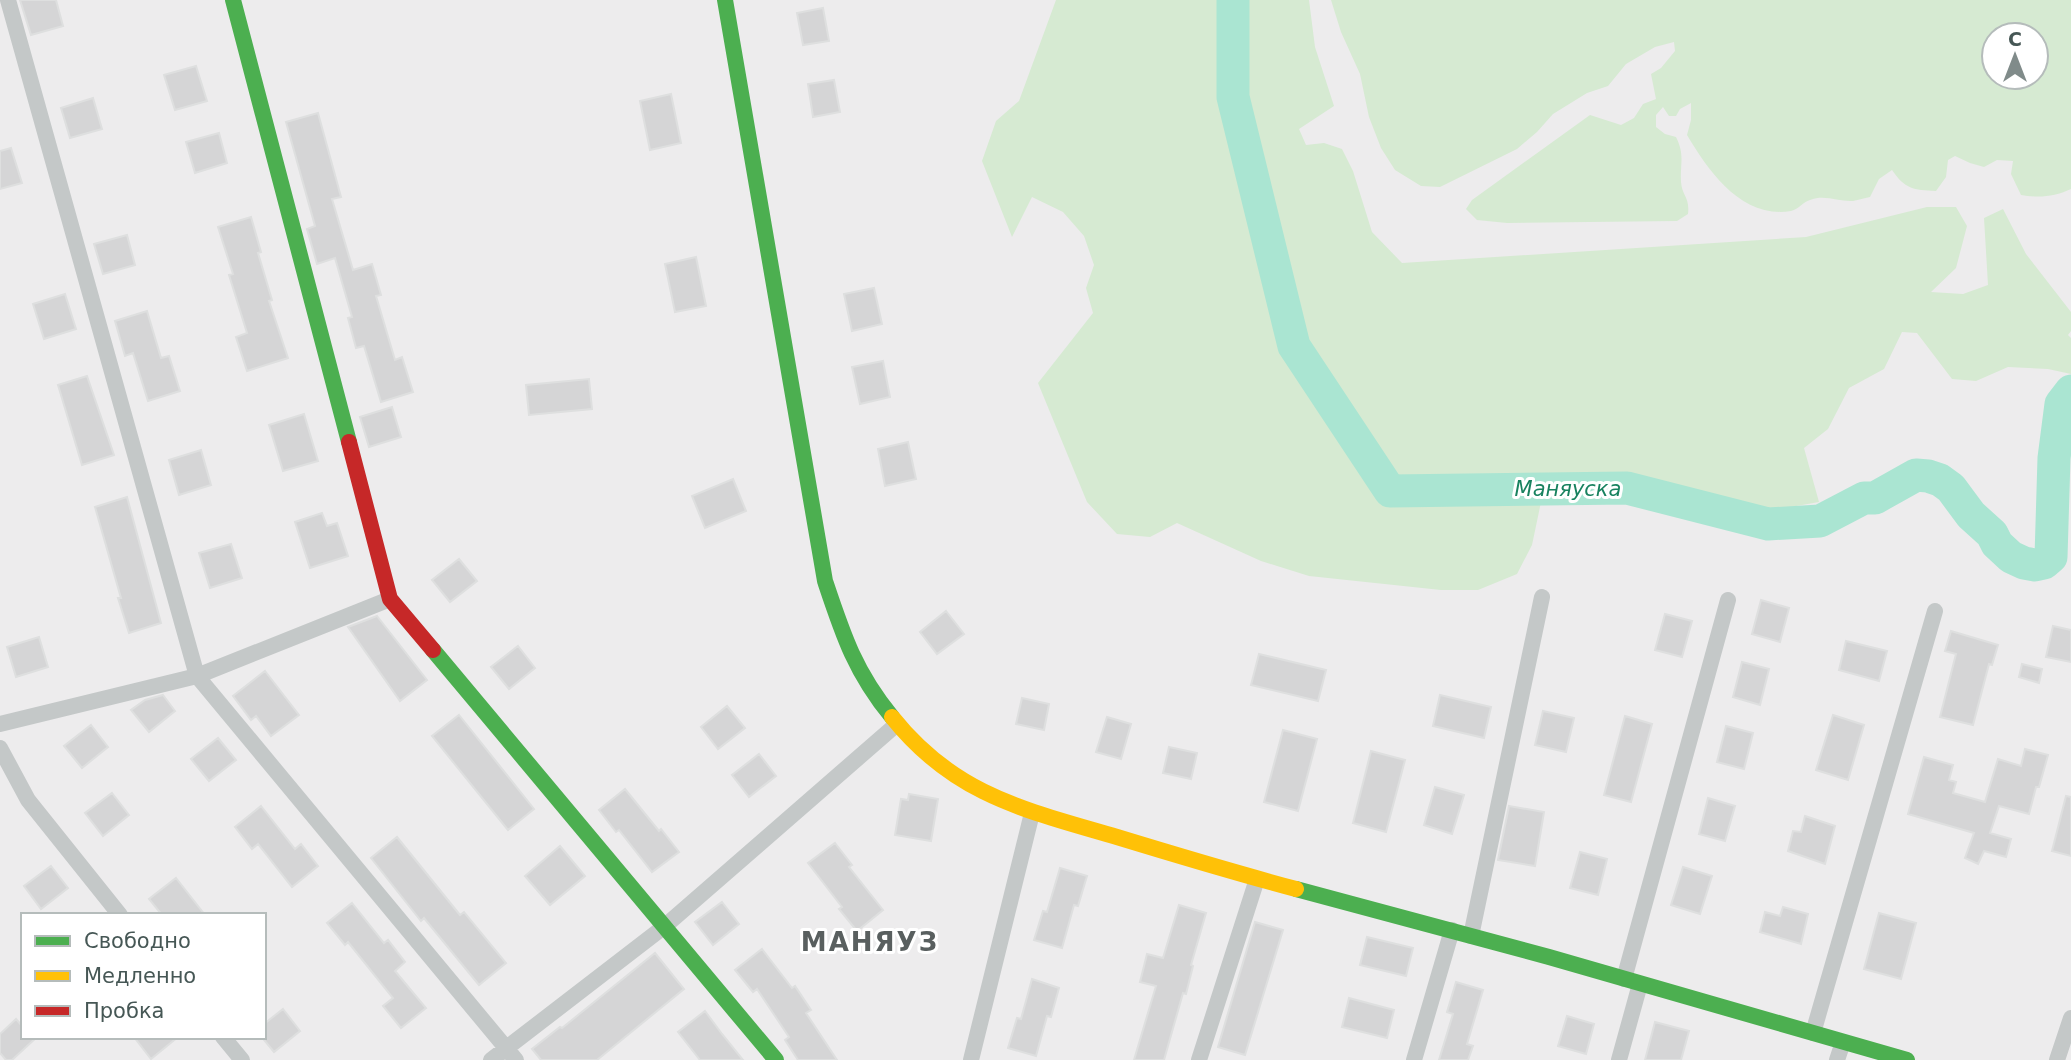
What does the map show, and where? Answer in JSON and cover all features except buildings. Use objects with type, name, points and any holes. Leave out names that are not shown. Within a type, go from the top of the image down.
[{"type":"street","points":[[8,0],[197,676],[511,1054]]},
{"type":"street","points":[[233,0],[390,599],[776,1060]]},
{"type":"street","points":[[725,0],[825,582],[849,651],[862,675],[897,724],[925,754],[959,779],[995,800],[1032,813],[1257,879],[1452,930],[1907,1060]]},
{"type":"street","points":[[1471,936],[1542,597]]},
{"type":"street","points":[[0,724],[197,676],[390,599]]},
{"type":"street","points":[[1619,1060],[1632,981],[1728,600]]},
{"type":"street","points":[[1813,1033],[1935,611]]},
{"type":"street","points":[[491,1060],[511,1054],[664,926],[897,724]]},
{"type":"street","points":[[0,748],[28,800],[118,913]]},
{"type":"street","points":[[971,1060],[1032,813]]},
{"type":"street","points":[[1199,1060],[1257,879]]},
{"type":"street","points":[[1414,1060],[1452,930]]},
{"type":"street","points":[[2057,1060],[2071,1018]]},
{"type":"street","points":[[225,1039],[242,1060]]},
{"type":"street","points":[[1837,1060],[1843,1041]]},
{"type":"green space","points":[[1056,0],[1309,0],[1315,47],[1334,106],[1299,129],[1306,145],[1324,143],[1342,149],[1353,171],[1372,232],[1402,263],[1806,237],[1927,207],[1956,207],[1967,226],[1956,268],[1931,292],[1963,294],[1988,285],[1984,218],[2003,209],[2026,254],[2071,312],[2071,331],[2068,335],[2071,338],[2071,374],[2048,369],[2008,367],[1976,381],[1952,379],[1917,333],[1902,332],[1884,369],[1849,388],[1828,429],[1804,448],[1819,502],[1768,511],[1632,482],[1545,483],[1532,545],[1517,574],[1478,590],[1441,590],[1309,576],[1261,561],[1177,523],[1150,537],[1117,534],[1087,502],[1038,383],[1093,313],[1086,288],[1094,265],[1084,236],[1063,212],[1032,197],[1012,237],[982,161],[996,121],[1019,101]]},
{"type":"green space","points":[[1331,0],[2071,0],[2071,189],[2046,196],[2021,195],[2011,174],[2013,161],[1997,160],[1984,167],[1955,156],[1948,160],[1946,177],[1936,191],[1910,187],[1892,170],[1879,179],[1870,197],[1853,201],[1816,198],[1791,211],[1773,212],[1742,200],[1729,190],[1706,164],[1687,135],[1691,120],[1691,103],[1680,109],[1676,116],[1669,116],[1663,107],[1656,115],[1656,127],[1665,134],[1676,137],[1680,149],[1681,182],[1688,214],[1677,221],[1507,223],[1477,220],[1466,209],[1472,200],[1590,115],[1621,125],[1634,118],[1643,104],[1656,99],[1651,74],[1661,68],[1675,51],[1674,42],[1655,47],[1626,64],[1608,86],[1587,93],[1553,114],[1517,149],[1440,187],[1421,186],[1395,170],[1381,148],[1369,117],[1360,74],[1341,32]]},
{"type":"waterway","name":"Маняуска","points":[[1233,0],[1233,97],[1294,346],[1390,491],[1627,488],[1768,524],[1820,521],[1864,498],[1875,498],[1916,475],[1928,476],[1951,488],[1971,515],[1992,534],[1997,544],[2011,557],[2035,565],[2044,563],[2051,557],[2054,458],[2061,404],[2071,391]]},
{"type":"traffic: fast","points":[[233,0],[349,442]]},
{"type":"traffic: fast","points":[[725,0],[825,581],[851,652],[868,684],[892,717]]},
{"type":"traffic: fast","points":[[433,650],[776,1060]]},
{"type":"traffic: fast","points":[[1296,889],[1549,957],[1907,1060]]},
{"type":"traffic: slow","points":[[892,717],[916,744],[941,765],[967,783],[1022,808],[1296,889]]},
{"type":"traffic: jam","points":[[349,442],[390,599],[433,650]]},
{"type":"district","name":"МАНЯУЗ","points":[[870,942]]}]
